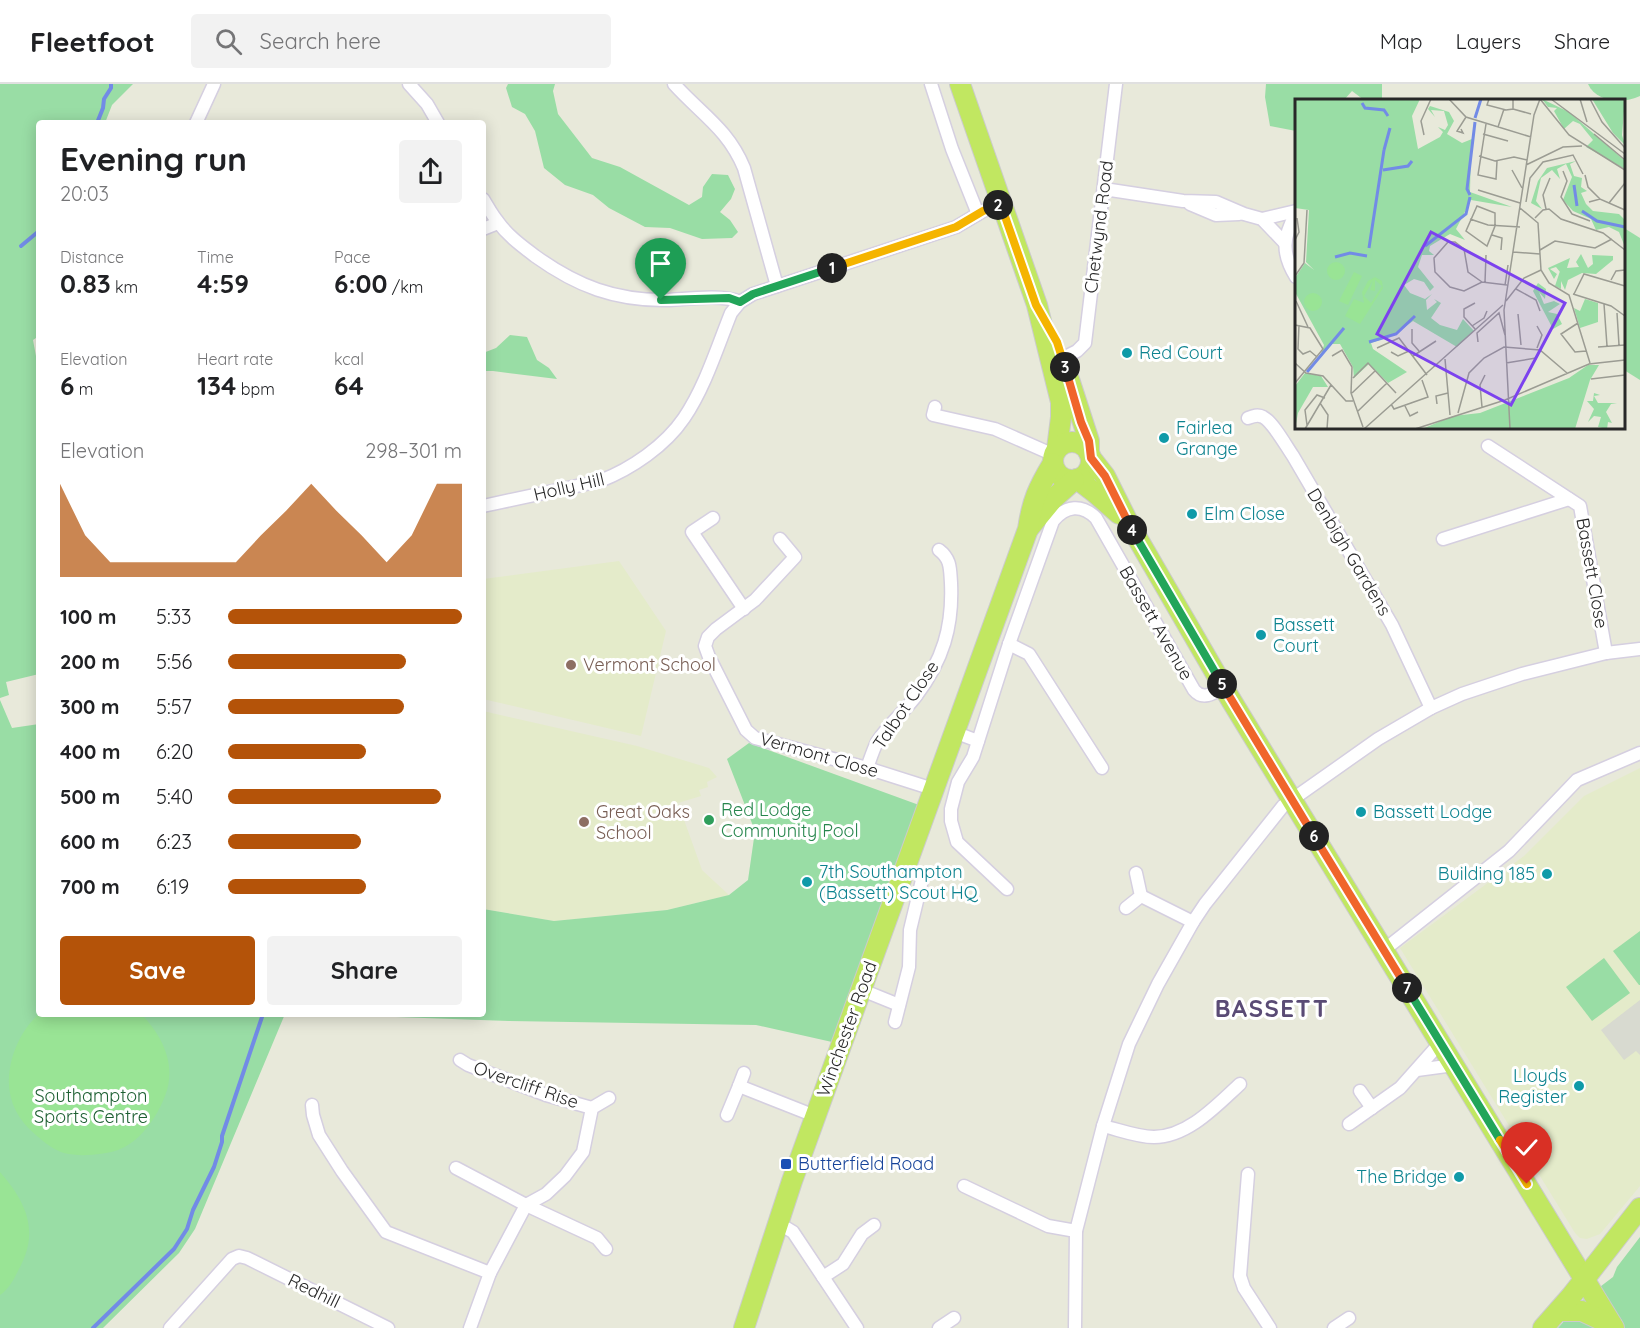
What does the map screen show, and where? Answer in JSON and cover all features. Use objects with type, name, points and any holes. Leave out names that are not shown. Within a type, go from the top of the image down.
[{"type":"main road","name":"Bassett Avenue","points":[[960,84],[1036,305],[1061,402],[1055,456]]},
{"type":"main road","name":"Bassett Avenue","points":[[1036,305],[1057,342],[1063,358],[1081,422],[1089,441],[1090,455],[1105,476],[1128,522],[1224,687],[1613,1326]]},
{"type":"main road","points":[[1066,443],[1077,443],[1082,445],[1090,455],[1089,469],[1082,477],[1075,480],[1063,478],[1058,474],[1055,456],[1066,443]]},
{"type":"main road","name":"Winchester Road","points":[[744,1328],[816,1116],[1028,529],[1031,508],[1055,456]]},
{"type":"main road","name":"Bassett Avenue","points":[[1075,480],[1094,492],[1128,522]]},
{"type":"main road","name":"Winchester Road","points":[[1028,529],[1053,499],[1075,480]]},
{"type":"main road","points":[[1543,1328],[1585,1279],[1640,1208]]},
{"type":"main road","points":[[1559,1311],[1582,1311],[1613,1326]]},
{"type":"street","points":[[197,120],[214,84]]},
{"type":"street","points":[[409,84],[427,104],[436,120]]},
{"type":"street","points":[[674,84],[723,131],[737,152],[744,168],[777,286]]},
{"type":"street","points":[[931,84],[952,149],[978,214]]},
{"type":"street","name":"Chetwynd Road","points":[[1063,358],[1077,351],[1085,343],[1116,84]]},
{"type":"street","points":[[1104,189],[1183,201],[1216,202],[1262,219],[1295,212]]},
{"type":"street","points":[[486,204],[498,223],[519,244],[561,274],[587,287],[608,294],[661,300],[729,298],[740,302],[753,294],[956,227],[978,214],[1001,205]]},
{"type":"street","points":[[1284,242],[1295,214]]},
{"type":"street","points":[[1262,219],[1284,242],[1295,275]]},
{"type":"street","points":[[486,228],[498,223]]},
{"type":"street","name":"Holly Hill","points":[[486,505],[600,482],[617,475],[652,450],[676,428],[694,400],[731,313],[740,302]]},
{"type":"street","points":[[933,415],[995,429],[1055,456]]},
{"type":"street","name":"Denbigh Gardens","points":[[1248,418],[1256,415],[1263,417],[1293,456],[1392,625],[1431,708]]},
{"type":"street","name":"Bassett Close","points":[[1488,446],[1577,504],[1582,510],[1606,653]]},
{"type":"street","name":"Bassett Close","points":[[1443,539],[1569,499]]},
{"type":"street","name":"Bassett Avenue","points":[[1009,644],[1053,521],[1059,514],[1072,508],[1081,508],[1096,518],[1197,694],[1205,696],[1224,687]]},
{"type":"street","points":[[713,518],[692,532],[744,609]]},
{"type":"street","name":"Vermont Close","points":[[780,539],[795,557],[755,600],[716,629],[708,637],[705,646],[708,657],[746,730],[755,738],[867,768],[933,789]]},
{"type":"street","name":"Talbot Close","points":[[867,768],[876,744],[916,696],[929,676],[948,635],[952,607],[950,562],[939,550]]},
{"type":"street","points":[[1007,889],[957,842],[951,821],[951,809],[958,782],[973,757],[1009,644],[1029,654],[1102,768]]},
{"type":"street","points":[[1075,1328],[1076,1231],[1103,1126],[1129,1044],[1158,984],[1193,922],[1283,806],[1387,734],[1431,708],[1462,694],[1522,674],[1606,653],[1640,649]]},
{"type":"street","points":[[954,732],[978,741]]},
{"type":"street","points":[[1384,950],[1509,851],[1577,780],[1640,753]]},
{"type":"street","points":[[1136,873],[1141,896]]},
{"type":"street","points":[[895,1022],[909,967],[910,930],[923,889]]},
{"type":"street","points":[[1141,896],[1193,922]]},
{"type":"street","points":[[1126,908],[1141,896]]},
{"type":"street","points":[[862,990],[899,1005]]},
{"type":"street","points":[[1349,1124],[1401,1088],[1440,1043]]},
{"type":"street","name":"Overcliff Rise","points":[[460,1060],[546,1095],[592,1108]]},
{"type":"street","points":[[1417,1070],[1454,1065]]},
{"type":"street","points":[[727,1115],[744,1073]]},
{"type":"street","points":[[1103,1126],[1137,1135],[1154,1137],[1170,1135],[1201,1118],[1240,1084]]},
{"type":"street","points":[[740,1086],[816,1116]]},
{"type":"street","points":[[1360,1090],[1372,1108]]},
{"type":"street","points":[[470,1328],[490,1273],[526,1204],[546,1194],[565,1176],[583,1152],[592,1108],[609,1098]]},
{"type":"street","points":[[312,1105],[312,1115],[319,1135],[342,1172],[386,1232],[490,1273]]},
{"type":"street","points":[[456,1168],[597,1238],[606,1249]]},
{"type":"street","points":[[1248,1174],[1240,1276],[1244,1288],[1270,1328]]},
{"type":"street","points":[[964,1186],[1048,1226],[1076,1231]]},
{"type":"street","points":[[778,1223],[793,1232],[857,1328]]},
{"type":"street","points":[[823,1277],[843,1263],[858,1229],[874,1225]]},
{"type":"street","name":"Redhill","points":[[170,1328],[232,1259],[239,1256],[388,1328]]},
{"type":"street","points":[[1334,1328],[1349,1318]]},
{"type":"shaded area","name":"Vermont School","points":[[619,561],[666,631],[641,736],[486,700],[486,579]]},
{"type":"shaded area","name":"Great Oaks School","points":[[486,712],[637,746],[709,768],[717,777],[707,782],[708,787],[699,790],[701,796],[678,803],[702,870],[729,895],[667,910],[554,921],[486,910]]},
{"type":"shaded area","points":[[1640,768],[1640,1186],[1600,1234],[1587,1239],[1580,1238],[1575,1233],[1400,948],[1524,856],[1584,796]]},
{"type":"shaded area","points":[[1640,1000],[1640,1055],[1636,1051],[1624,1060],[1601,1030]]},
{"type":"green space","points":[[0,84],[133,84],[112,105],[106,120],[36,120],[36,338],[33,340],[36,356],[36,675],[6,682],[9,695],[0,698]]},
{"type":"green space","points":[[508,84],[555,84],[553,91],[558,114],[592,158],[620,167],[689,205],[702,197],[703,187],[712,174],[728,175],[735,189],[731,199],[720,212],[730,220],[738,232],[732,238],[702,239],[670,228],[645,227],[609,208],[593,195],[565,185],[544,168],[535,131],[525,114],[512,107],[506,88]]},
{"type":"green space","points":[[1266,84],[1382,84],[1382,99],[1363,99],[1352,91],[1345,99],[1295,99],[1295,131],[1270,126],[1265,97]]},
{"type":"green space","points":[[1588,84],[1640,84],[1640,96],[1625,100],[1608,99],[1592,90]]},
{"type":"green space","points":[[1625,229],[1640,238],[1640,380],[1625,371]]},
{"type":"green space","points":[[510,335],[527,337],[537,360],[549,368],[557,379],[486,371],[486,352],[496,348]]},
{"type":"green space","name":"Southampton Sports Centre","points":[[0,700],[12,728],[36,724],[36,1017],[284,1017],[195,1229],[179,1253],[103,1328],[0,1328]]},
{"type":"green space","points":[[749,743],[919,805],[832,1042],[756,1025],[396,1017],[486,1017],[486,910],[554,921],[667,910],[729,895],[748,880],[755,831],[727,759]]},
{"type":"green space","points":[[1640,931],[1640,985],[1639,985],[1613,951]]},
{"type":"green space","points":[[1604,958],[1630,993],[1592,1021],[1566,987]]},
{"type":"green space","points":[[36,1017],[144,1017],[149,1023],[166,1052],[168,1085],[162,1104],[134,1141],[118,1150],[105,1153],[70,1154],[60,1152],[46,1144],[28,1128],[15,1110],[9,1090],[9,1079],[13,1055],[30,1023]]},
{"type":"green space","points":[[0,1172],[23,1206],[29,1230],[29,1242],[11,1284],[0,1295]]},
{"type":"green space","points":[[1640,1237],[1640,1328],[1558,1328],[1584,1299],[1613,1277],[1617,1267]]},
{"type":"waterway","points":[[98,120],[111,84]]},
{"type":"waterway","points":[[21,246],[36,234]]},
{"type":"waterway","points":[[93,1328],[174,1249],[187,1229],[193,1210],[214,1167],[222,1136],[262,1017]]},
{"type":"place","name":"Red Court","points":[[1127,353]]},
{"type":"place","name":"Fairlea Grange","points":[[1164,438]]},
{"type":"place","name":"Elm Close","points":[[1192,514]]},
{"type":"place","name":"Bassett Court","points":[[1261,635]]},
{"type":"place","name":"Vermont School","points":[[571,665]]},
{"type":"place","name":"Bassett Lodge","points":[[1361,812]]},
{"type":"place","name":"Red Lodge Community Pool","points":[[709,820]]},
{"type":"place","name":"Great Oaks School","points":[[584,822]]},
{"type":"place","name":"Building 185","points":[[1547,874]]},
{"type":"place","name":"7th Southampton (Bassett) Scout HQ","points":[[807,882]]},
{"type":"place","name":"Lloyds Register","points":[[1579,1086]]},
{"type":"place","name":"Butterfield Road","points":[[786,1164]]},
{"type":"place","name":"The Bridge","points":[[1459,1177]]},
{"type":"district","name":"BASSETT","points":[[1272,1009]]},
{"type":"route","points":[[661,300],[729,298],[740,302],[753,294],[956,227],[983,211],[1001,205],[1036,305],[1057,342],[1063,358],[1081,422],[1089,441],[1091,458],[1105,476],[1128,522],[1231,699],[1527,1184]]}]
